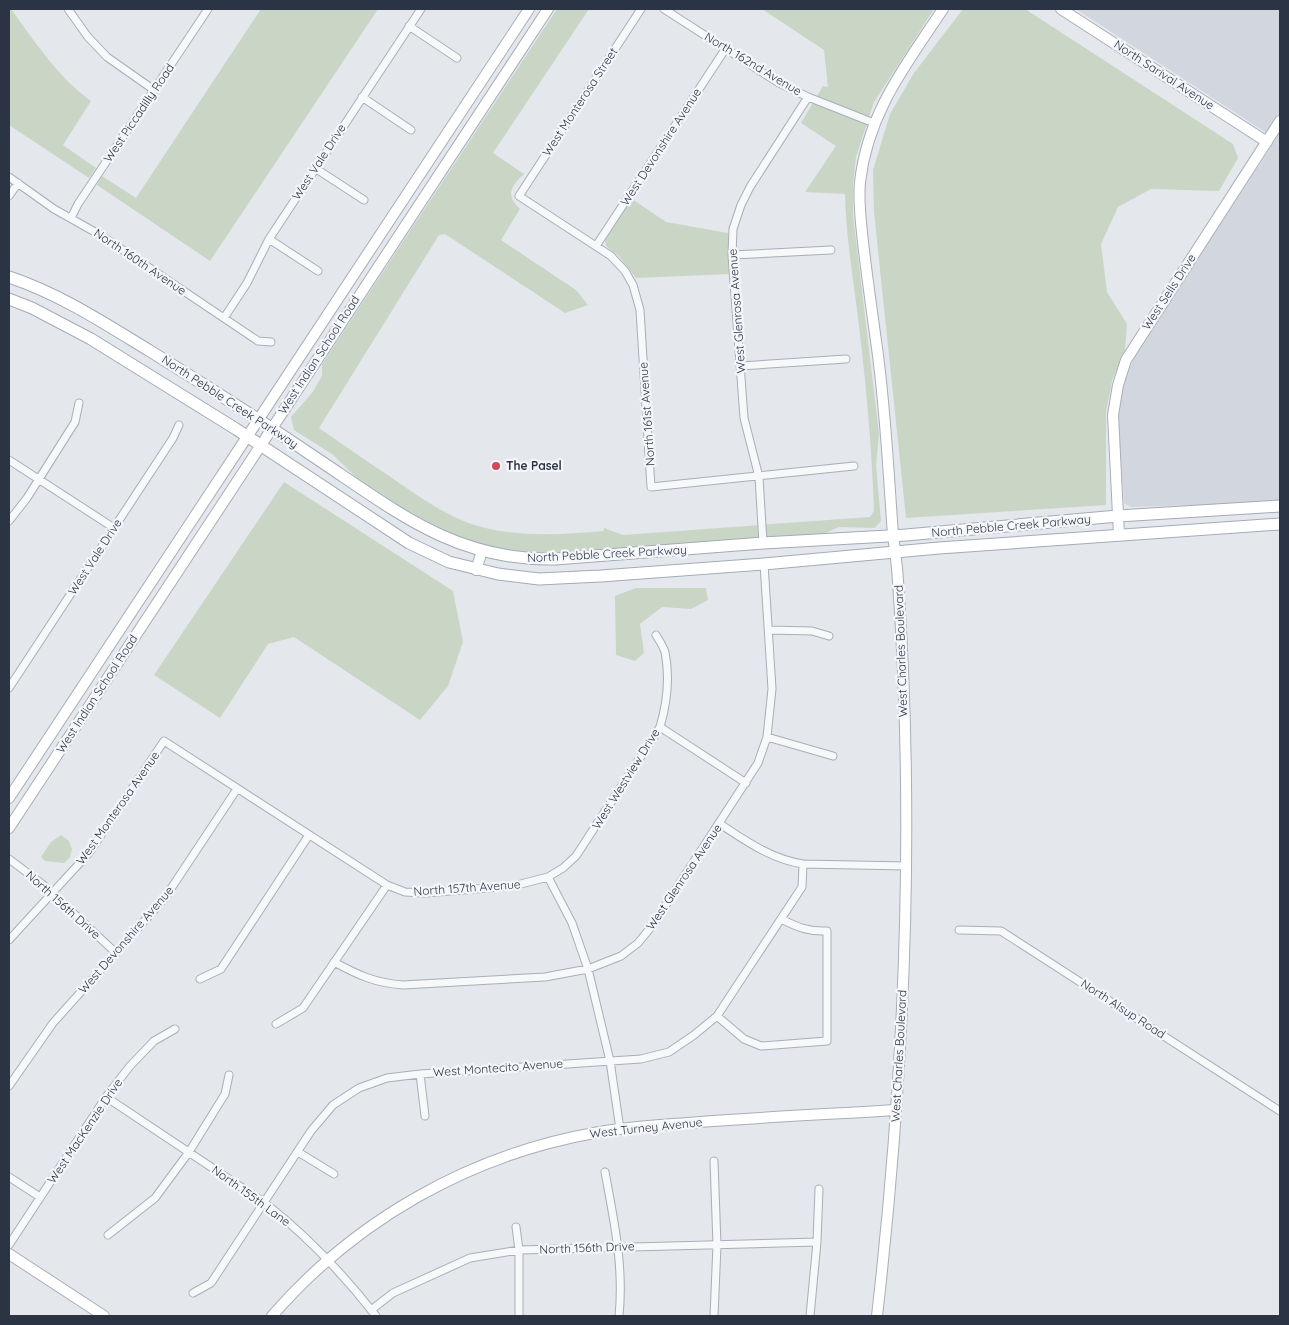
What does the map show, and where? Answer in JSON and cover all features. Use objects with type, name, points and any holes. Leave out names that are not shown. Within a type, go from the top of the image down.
[{"type":"main road","name":"North Pebble Creek Parkway","points":[[9,277],[58,296],[92,315],[271,428],[415,523],[444,538],[482,551],[524,559],[555,559],[893,536],[1118,516],[1280,506]]},
{"type":"main road","name":"North Pebble Creek Parkway","points":[[9,299],[32,308],[91,339],[247,436],[409,542],[440,558],[476,570],[526,578],[552,579],[764,564],[939,548],[1280,524]]},
{"type":"street","points":[[68,9],[88,37],[107,57],[154,90]]},
{"type":"street","name":"West Piccadilly Road","points":[[71,218],[78,204],[208,9]]},
{"type":"street","name":"West Vale Drive","points":[[224,318],[247,283],[269,239],[420,9]]},
{"type":"street","name":"West Indian School Road","points":[[9,798],[529,9]]},
{"type":"street","name":"West Indian School Road","points":[[9,828],[548,9]]},
{"type":"street","name":"West Monterosa Street","points":[[519,196],[641,9]]},
{"type":"street","name":"North 162nd Avenue","points":[[664,9],[779,83],[808,97],[874,123]]},
{"type":"street","name":"West Charles Boulevard","points":[[877,1316],[892,1172],[904,978],[906,788],[901,618],[896,552],[893,536],[886,428],[859,199],[864,159],[874,123],[891,88],[943,9]]},
{"type":"street","name":"North Sarival Avenue","points":[[1061,9],[1267,142]]},
{"type":"street","points":[[409,26],[457,58]]},
{"type":"street","name":"West Devonshire Avenue","points":[[596,246],[726,48]]},
{"type":"street","points":[[362,97],[411,130]]},
{"type":"street","name":"West Glenrosa Avenue","points":[[763,544],[759,477],[744,418],[732,255],[732,229],[750,187],[808,97]]},
{"type":"street","name":"West Sells Drive","points":[[1119,535],[1113,415],[1118,385],[1126,360],[1280,121]]},
{"type":"street","points":[[315,168],[364,200]]},
{"type":"street","name":"North 160th Avenue","points":[[9,177],[54,209],[102,236],[258,341],[271,342]]},
{"type":"street","points":[[9,196],[18,183]]},
{"type":"street","name":"North 161st Avenue","points":[[519,196],[611,256],[625,271],[633,285],[640,310],[651,487],[854,466]]},
{"type":"street","points":[[269,239],[318,271]]},
{"type":"street","points":[[732,255],[831,250]]},
{"type":"street","points":[[740,366],[846,359]]},
{"type":"street","points":[[9,521],[27,498],[75,422],[79,403]]},
{"type":"street","name":"West Vale Drive","points":[[9,688],[179,425]]},
{"type":"street","points":[[9,460],[114,528]]},
{"type":"street","points":[[476,570],[482,551]]},
{"type":"street","name":"West Glenrosa Avenue","points":[[334,962],[370,980],[386,984],[403,985],[545,977],[588,969],[621,956],[638,942],[652,926],[746,783],[758,763],[768,737],[772,689],[764,564]]},
{"type":"street","points":[[769,630],[812,631],[829,636]]},
{"type":"street","name":"West Westview Drive","points":[[548,877],[563,868],[576,856],[660,727],[666,708],[668,692],[664,651],[656,634]]},
{"type":"street","points":[[660,727],[746,783]]},
{"type":"street","points":[[768,737],[833,756]]},
{"type":"street","name":"North 157th Avenue","points":[[164,741],[387,885],[405,892],[424,893],[513,886],[548,877]]},
{"type":"street","name":"West Monterosa Avenue","points":[[9,940],[93,848],[164,741]]},
{"type":"street","name":"West Devonshire Avenue","points":[[9,1086],[53,1023],[164,899],[237,789]]},
{"type":"street","points":[[720,824],[759,849],[788,862],[906,866]]},
{"type":"street","points":[[200,979],[221,969],[309,835]]},
{"type":"street","name":"North 156th Drive","points":[[9,858],[28,872],[116,953]]},
{"type":"street","name":"West Montecito Avenue","points":[[193,1294],[211,1283],[311,1131],[333,1105],[358,1088],[386,1078],[420,1074],[642,1059],[669,1052],[694,1035],[717,1016],[802,887],[803,864]]},
{"type":"street","points":[[548,877],[572,923],[588,969],[610,1061],[620,1129]]},
{"type":"street","points":[[276,1024],[303,1008],[387,885]]},
{"type":"street","points":[[717,1016],[744,1039],[761,1046],[827,1041],[827,931],[815,932],[800,929],[780,919]]},
{"type":"street","name":"North Alsup Road","points":[[960,930],[1001,931],[1280,1110]]},
{"type":"street","name":"West MacKenzie Drive","points":[[9,1245],[106,1097],[130,1066],[154,1041],[175,1028]]},
{"type":"street","points":[[420,1074],[425,1116]]},
{"type":"street","points":[[108,1235],[155,1198],[188,1152],[225,1094],[229,1075]]},
{"type":"street","name":"North 155th Lane","points":[[106,1097],[265,1203],[296,1228],[376,1316]]},
{"type":"street","name":"West Turney Avenue","points":[[272,1316],[293,1293],[362,1232],[393,1211],[438,1185],[508,1156],[551,1142],[620,1129],[750,1118],[896,1110]]},
{"type":"street","points":[[298,1152],[334,1174]]},
{"type":"street","points":[[714,1161],[717,1245],[714,1316]]},
{"type":"street","points":[[605,1172],[619,1247],[621,1298],[619,1316]]},
{"type":"street","points":[[9,1177],[40,1197]]},
{"type":"street","points":[[810,1316],[817,1242],[819,1189]]},
{"type":"street","points":[[516,1227],[520,1250],[519,1316]]},
{"type":"street","name":"North 156th Drive","points":[[371,1310],[393,1293],[470,1258],[520,1250],[817,1242]]},
{"type":"street","points":[[9,1254],[104,1316]]},
{"type":"shaded area","points":[[1076,9],[1280,9],[1280,500],[1260,503],[1131,507],[1124,503],[1118,421],[1121,396],[1127,373],[1137,352],[1276,139]]},
{"type":"green space","points":[[9,9],[11,9],[58,70],[79,92],[91,101],[63,145],[96,168],[89,178],[9,125]]},
{"type":"green space","points":[[261,9],[378,9],[210,261],[97,185],[102,176],[136,198]]},
{"type":"green space","points":[[557,9],[589,9],[493,153],[524,174],[513,187],[511,195],[515,204],[520,209],[501,240],[576,290],[588,305],[565,313],[445,234],[439,235],[319,428],[439,509],[471,524],[504,532],[570,534],[604,531],[604,528],[623,535],[870,517],[874,511],[869,423],[849,247],[845,194],[805,192],[836,146],[801,123],[823,86],[828,87],[824,50],[762,9],[934,9],[874,102],[856,157],[853,184],[853,215],[879,434],[876,465],[881,521],[875,528],[839,527],[821,535],[533,554],[503,550],[468,542],[421,520],[358,479],[332,454],[294,430],[291,417],[312,393],[322,376],[322,364]]},
{"type":"green space","points":[[963,9],[1025,9],[1233,144],[1238,158],[1219,191],[1151,189],[1118,207],[1101,244],[1107,292],[1127,324],[1125,350],[1112,381],[1106,412],[1106,505],[906,518],[874,212],[873,170],[890,114],[914,73]]},
{"type":"green space","points":[[632,199],[666,222],[728,233],[729,274],[636,278],[619,256],[606,246],[605,240]]},
{"type":"green space","points":[[284,482],[453,591],[463,642],[448,686],[420,720],[294,637],[268,644],[220,718],[154,675]]},
{"type":"green space","points":[[636,588],[706,588],[708,600],[691,609],[662,607],[640,624],[644,653],[635,661],[616,655],[615,596]]},
{"type":"green space","points":[[61,835],[69,841],[72,849],[70,857],[64,863],[45,861],[41,857],[51,842]]},
{"type":"place","name":"The Pasel","points":[[496,466]]}]
